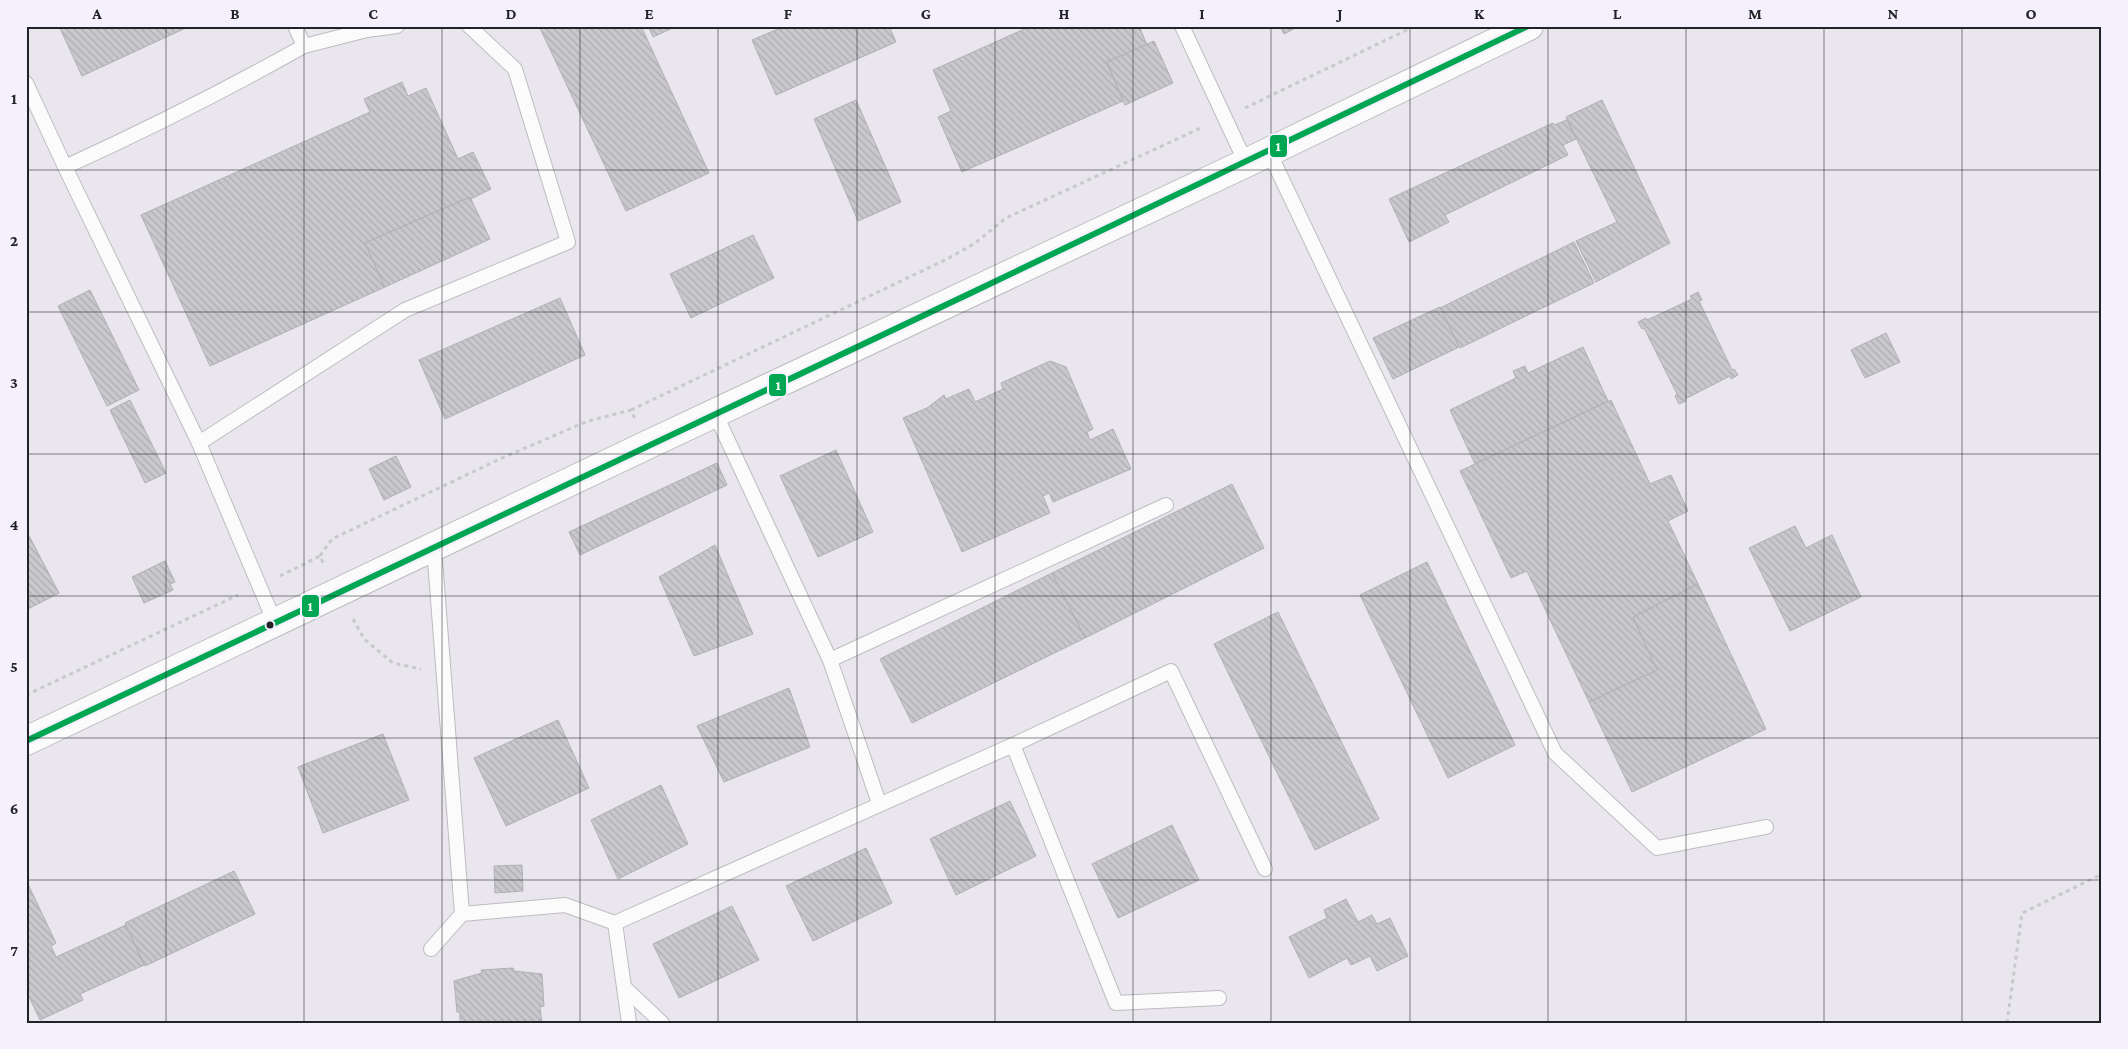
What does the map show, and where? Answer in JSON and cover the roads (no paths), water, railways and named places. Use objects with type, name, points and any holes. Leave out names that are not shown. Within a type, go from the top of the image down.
[{"type":"main road","points":[[26,741],[715,413],[1258,158],[1529,26]]},
{"type":"lane","points":[[295,26],[304,46]]},
{"type":"lane","points":[[65,168],[233,86],[304,46],[367,30],[398,26]]},
{"type":"lane","points":[[199,443],[405,310],[568,242],[515,69],[469,26]]},
{"type":"lane","points":[[1182,26],[1225,117],[1258,158],[1555,753],[1657,848],[1766,827]]},
{"type":"lane","points":[[26,83],[65,168],[199,443],[275,623]]},
{"type":"lane","points":[[715,413],[830,660],[880,803]]},
{"type":"lane","points":[[830,660],[1166,505]]},
{"type":"lane","points":[[434,547],[462,914]]},
{"type":"lane","points":[[431,949],[462,914],[565,905],[615,923],[1013,745],[1171,671],[1266,869]]},
{"type":"lane","points":[[1013,745],[1116,1003],[1219,998]]},
{"type":"lane","points":[[615,923],[629,1023]]},
{"type":"lane","points":[[624,987],[662,1023]]}]
